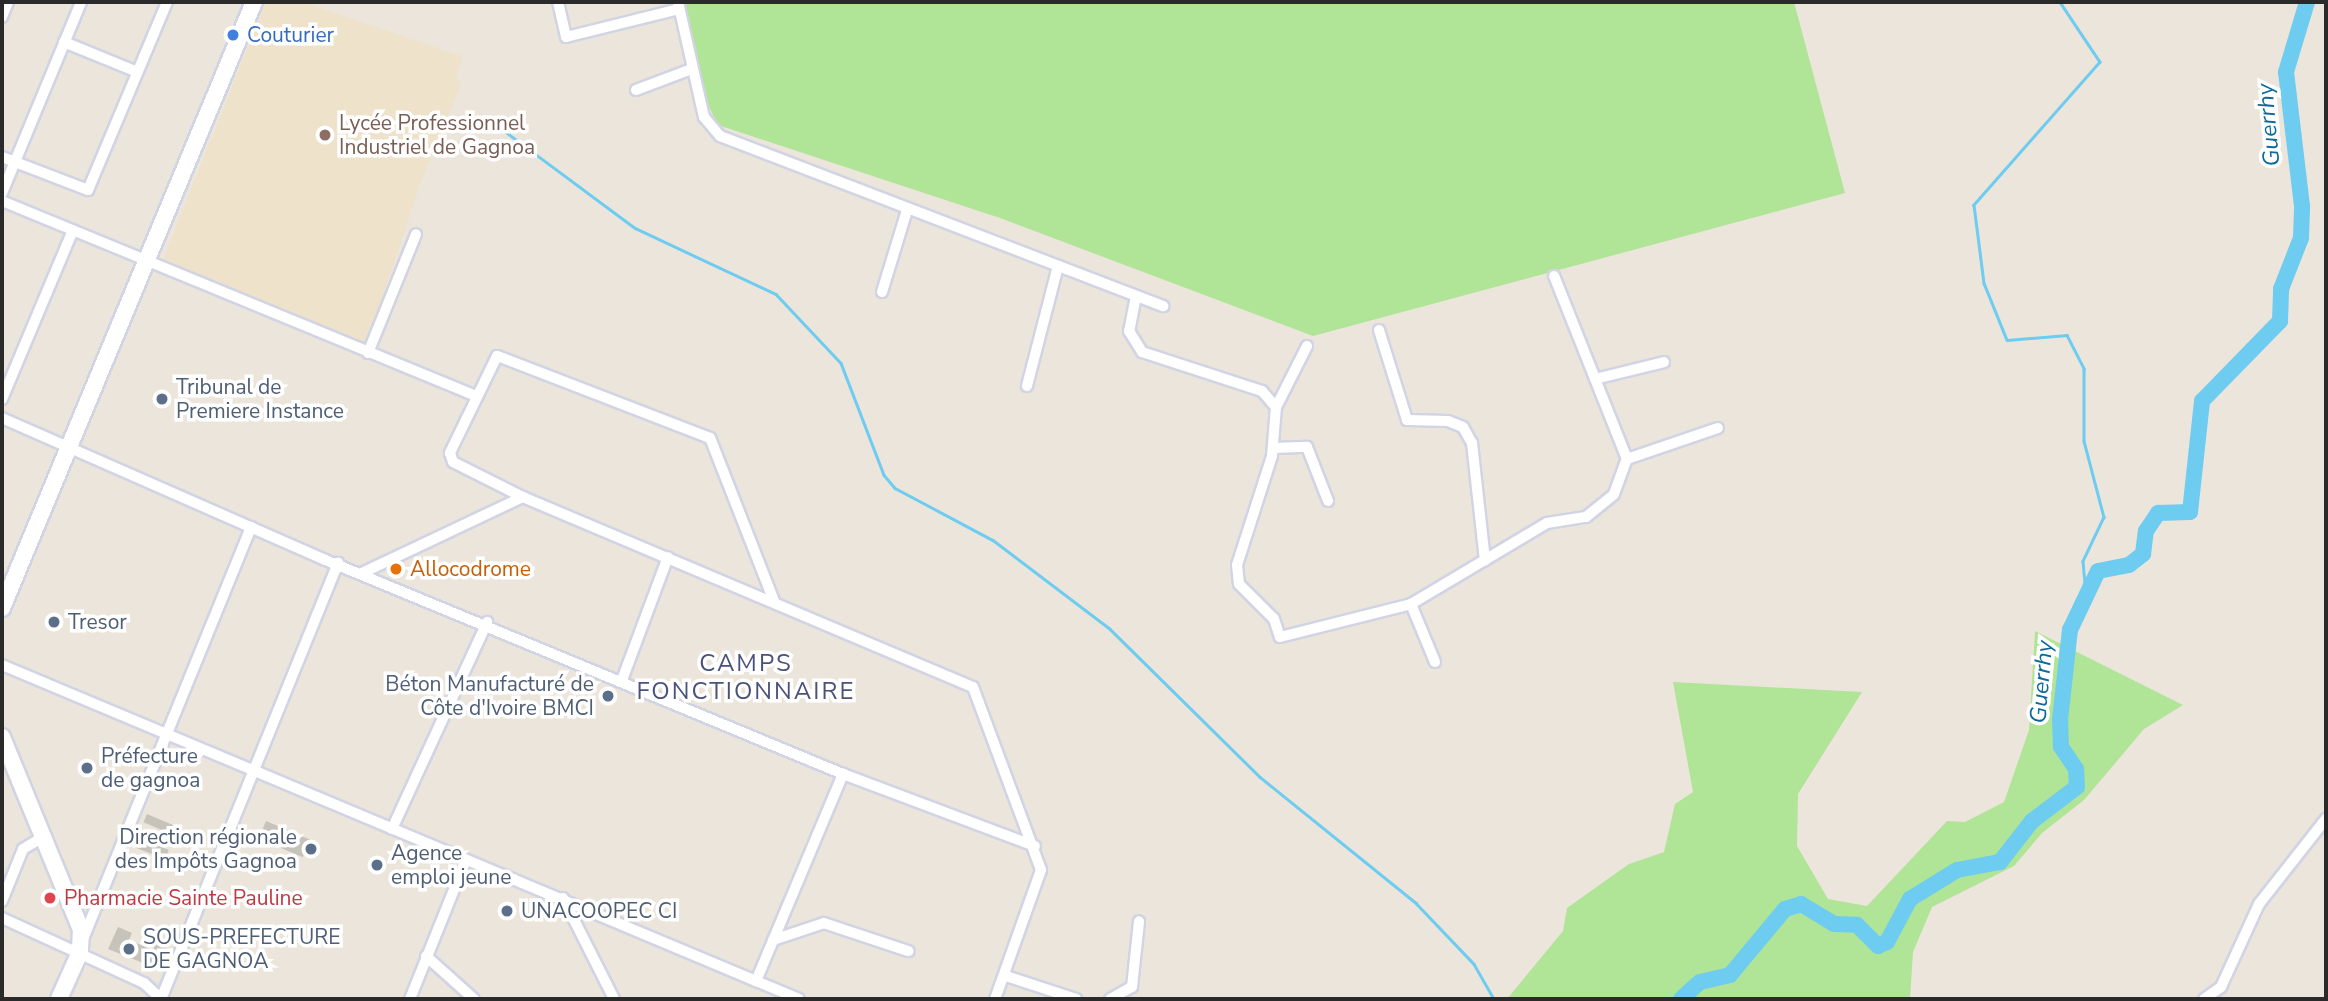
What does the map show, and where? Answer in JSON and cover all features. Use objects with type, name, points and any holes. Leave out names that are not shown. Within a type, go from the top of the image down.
[{"type":"street","points":[[2,17],[8,2]]},
{"type":"street","points":[[2,193],[81,2]]},
{"type":"street","points":[[2,157],[88,190],[167,2]]},
{"type":"street","points":[[2,608],[254,2]]},
{"type":"street","points":[[558,2],[566,37],[678,6],[689,70],[704,117],[720,135],[1164,306]]},
{"type":"street","points":[[64,42],[137,72]]},
{"type":"street","points":[[636,90],[689,70]]},
{"type":"street","points":[[2,201],[476,396]]},
{"type":"street","points":[[882,292],[907,209]]},
{"type":"street","points":[[2,398],[73,230]]},
{"type":"street","points":[[368,352],[416,234]]},
{"type":"street","points":[[1027,386],[1058,266]]},
{"type":"street","points":[[1307,346],[1276,407],[1273,449],[1237,565],[1239,584],[1274,619],[1280,637],[1411,604],[1547,523],[1586,517],[1614,494],[1627,458],[1555,275]]},
{"type":"street","points":[[1136,296],[1129,331],[1142,352],[1262,391],[1276,407]]},
{"type":"street","points":[[1379,330],[1407,420],[1448,421],[1463,427],[1472,443],[1485,560]]},
{"type":"street","points":[[774,601],[710,438],[504,354],[476,396],[450,458],[523,497],[973,687],[1035,846],[1041,870],[1006,976],[995,999]]},
{"type":"street","points":[[1595,379],[1664,362]]},
{"type":"street","points":[[2,418],[69,450],[338,564],[487,622],[843,774],[1035,846]]},
{"type":"street","points":[[1627,458],[1717,428]]},
{"type":"street","points":[[1273,449],[1307,447],[1328,501]]},
{"type":"street","points":[[362,573],[523,497]]},
{"type":"street","points":[[59,999],[251,527]]},
{"type":"street","points":[[622,680],[668,557]]},
{"type":"street","points":[[2,918],[81,947],[144,983],[161,999],[338,564]]},
{"type":"street","points":[[1411,604],[1435,662]]},
{"type":"street","points":[[392,829],[487,622]]},
{"type":"street","points":[[2,665],[254,774],[563,898],[799,999]]},
{"type":"street","points":[[2,737],[45,836],[81,947]]},
{"type":"street","points":[[757,981],[843,774]]},
{"type":"street","points":[[2204,999],[2221,987],[2259,904],[2326,819]]},
{"type":"street","points":[[2,901],[23,849],[45,836]]},
{"type":"street","points":[[410,999],[467,860]]},
{"type":"street","points":[[563,898],[614,999]]},
{"type":"street","points":[[1110,999],[1132,987],[1139,921]]},
{"type":"street","points":[[773,940],[824,923],[908,951]]},
{"type":"street","points":[[426,956],[474,999]]},
{"type":"street","points":[[1006,976],[1076,999]]},
{"type":"shaded area","name":"Lycée Professionnel Industriel de Gagnoa","points":[[266,2],[303,2],[461,56],[465,49],[456,77],[461,85],[420,185],[366,347],[161,264]]},
{"type":"green space","points":[[682,2],[1794,2],[1845,193],[1313,336],[1000,218],[718,125],[706,101]]},
{"type":"green space","points":[[2035,631],[2183,705],[2144,729],[2084,800],[2042,833],[2014,866],[1932,907],[1913,952],[1910,999],[1507,999],[1563,931],[1567,908],[1629,864],[1664,852],[1675,804],[1693,792],[1673,682],[1862,692],[1798,794],[1797,846],[1828,899],[1867,906],[1947,821],[1965,822],[2004,802],[2029,730]]},
{"type":"building","points":[[147,814],[178,827],[175,836],[143,822]]},
{"type":"building","name":"Direction régionale des Impôts Gagnoa","points":[[266,821],[310,840],[303,857],[259,838]]},
{"type":"building","points":[[138,838],[169,850],[165,859],[134,847]]},
{"type":"building","name":"SOUS-PREFECTURE DE GAGNOA","points":[[118,927],[132,933],[129,940],[153,950],[156,943],[167,948],[158,969],[108,949]]},
{"type":"waterway","points":[[2060,2],[2100,62],[1974,205],[1984,283],[2007,340],[2067,335],[2084,369],[2084,441],[2104,517],[2083,561],[2086,593]]},
{"type":"waterway","name":"Guerrhy","points":[[1681,999],[1700,982],[1730,975],[1785,909],[1801,904],[1834,924],[1857,925],[1878,946],[1887,942],[1910,899],[1957,870],[2000,862],[2032,821],[2077,787],[2076,769],[2061,747],[2060,720],[2070,630],[2098,571],[2129,565],[2143,554],[2146,531],[2158,513],[2190,512],[2202,401],[2280,321],[2281,289],[2301,238],[2302,206],[2286,72],[2307,2]]},
{"type":"waterway","points":[[491,121],[635,228],[776,294],[841,363],[884,475],[895,488],[993,540],[1109,628],[1260,777],[1416,903],[1474,964],[1494,999]]},
{"type":"place","name":"Couturier","points":[[233,35]]},
{"type":"place","name":"Lycée Professionnel Industriel de Gagnoa","points":[[325,135]]},
{"type":"place","name":"Tribunal de Premiere Instance","points":[[162,399]]},
{"type":"place","name":"Allocodrome","points":[[396,569]]},
{"type":"place","name":"Tresor","points":[[54,622]]},
{"type":"place","name":"Béton Manufacturé de Côte d'Ivoire BMCI","points":[[608,696]]},
{"type":"place","name":"Préfecture de gagnoa","points":[[87,768]]},
{"type":"place","name":"Direction régionale des Impôts Gagnoa","points":[[311,849]]},
{"type":"place","name":"Agence emploi jeune","points":[[377,865]]},
{"type":"place","name":"Pharmacie Sainte Pauline","points":[[50,898]]},
{"type":"place","name":"UNACOOPEC CI","points":[[507,911]]},
{"type":"place","name":"SOUS-PREFECTURE DE GAGNOA","points":[[129,949]]},
{"type":"district","name":"CAMPS FONCTIONNAIRE","points":[[746,678]]}]
